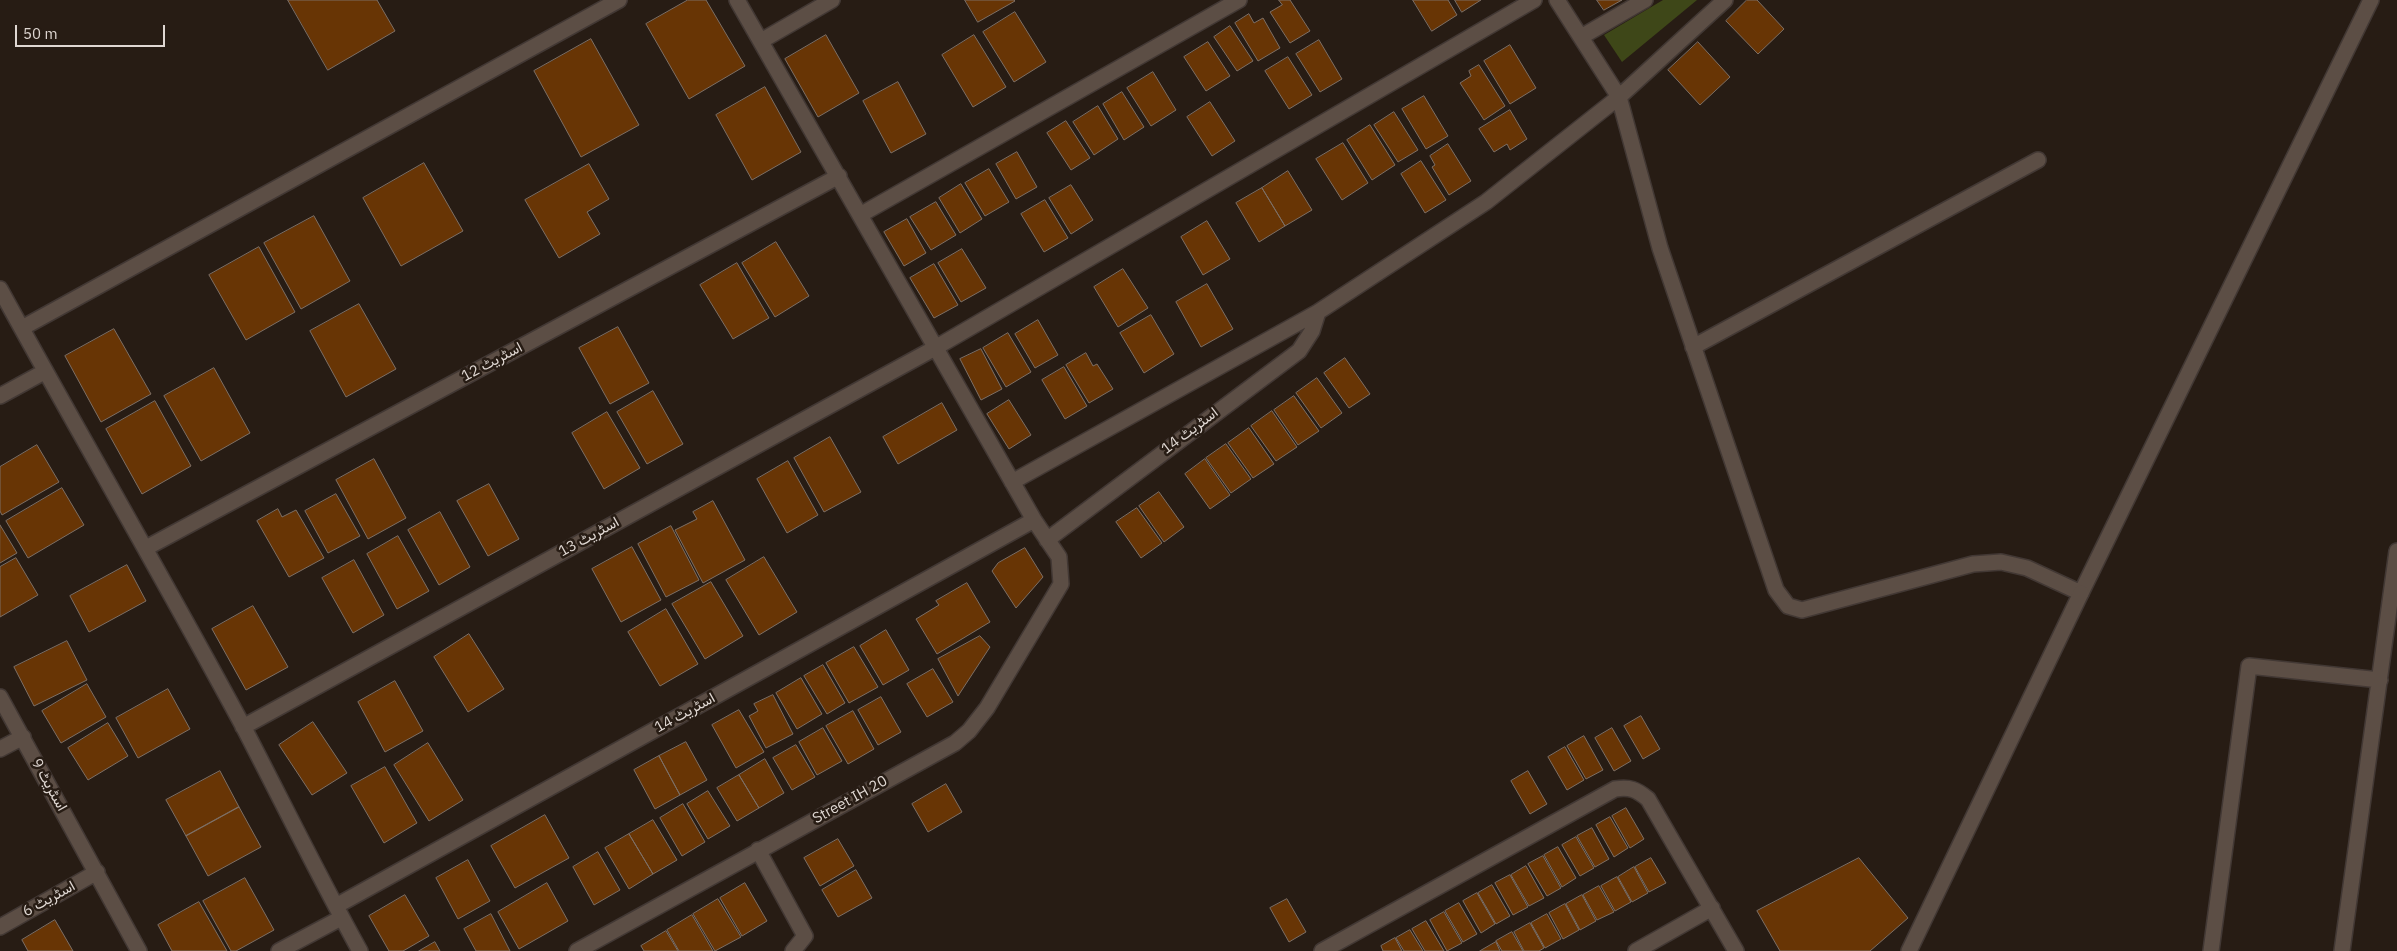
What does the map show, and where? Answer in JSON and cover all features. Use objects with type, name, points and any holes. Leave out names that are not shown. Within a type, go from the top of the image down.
[{"type":"street","points":[[22,328],[619,0]]},
{"type":"street","points":[[737,0],[839,176],[935,348],[1047,540]]},
{"type":"street","points":[[761,41],[832,0]]},
{"type":"street","points":[[860,215],[1239,0]]},
{"type":"street","name":"اسٹریٹ 13","points":[[243,727],[935,348],[1534,0]]},
{"type":"street","points":[[1557,0],[1619,97],[1660,248],[1776,590],[1788,606],[1802,610],[1973,564],[2001,562],[2027,568],[2081,593]]},
{"type":"street","points":[[1581,37],[1645,0]]},
{"type":"street","points":[[1012,482],[1318,312],[1486,202],[1619,97],[1725,0]]},
{"type":"street","points":[[1909,951],[2081,593],[2371,0]]},
{"type":"street","points":[[1693,347],[2038,160]]},
{"type":"street","name":"اسٹریٹ 12","points":[[146,548],[839,176]]},
{"type":"street","points":[[0,289],[44,372],[146,548],[243,727],[360,951]]},
{"type":"street","name":"اسٹریٹ 14","points":[[1047,540],[1299,351],[1312,331],[1318,312]]},
{"type":"street","points":[[0,396],[44,372]]},
{"type":"street","name":"اسٹریٹ 14","points":[[279,951],[339,912],[1034,520]]},
{"type":"street","name":"Street IH 20","points":[[577,951],[955,743],[970,731],[987,708],[1061,584],[1059,558],[1047,540]]},
{"type":"street","points":[[2342,951],[2397,551]]},
{"type":"street","points":[[2382,662],[2397,664]]},
{"type":"street","points":[[2211,951],[2249,666],[2380,680]]},
{"type":"street","name":"اسٹریٹ 9","points":[[0,697],[139,951]]},
{"type":"street","points":[[0,750],[23,737]]},
{"type":"street","points":[[1322,951],[1615,789],[1626,788],[1636,789],[1648,799],[1736,951]]},
{"type":"street","points":[[758,850],[805,936],[794,951]]},
{"type":"street","name":"اسٹریٹ 6","points":[[0,927],[97,872]]},
{"type":"street","points":[[1636,951],[1712,908]]},
{"type":"green space","points":[[1663,0],[1697,0],[1622,62],[1604,35]]},
{"type":"building","points":[[288,0],[377,0],[395,31],[328,70]]},
{"type":"building","points":[[688,0],[706,0],[745,66],[689,99],[646,24]]},
{"type":"building","points":[[965,0],[1014,0],[1015,1],[978,22]]},
{"type":"building","points":[[1279,0],[1290,0],[1310,31],[1290,43],[1270,12],[1282,5]]},
{"type":"building","points":[[1413,0],[1448,0],[1457,15],[1432,31]]},
{"type":"building","points":[[1455,0],[1481,0],[1462,12]]},
{"type":"building","points":[[1597,0],[1622,0],[1604,10]]},
{"type":"building","points":[[1747,0],[1757,0],[1784,29],[1758,54],[1726,21]]},
{"type":"building","points":[[1015,12],[1046,62],[1014,82],[983,32]]},
{"type":"building","points":[[1249,14],[1254,23],[1263,18],[1280,48],[1258,61],[1235,23]]},
{"type":"building","points":[[1230,26],[1253,61],[1237,71],[1214,37]]},
{"type":"building","points":[[826,35],[859,93],[818,117],[785,59]]},
{"type":"building","points":[[974,35],[1006,87],[973,107],[942,55]]},
{"type":"building","points":[[591,39],[639,125],[581,157],[534,71]]},
{"type":"building","points":[[1319,40],[1342,79],[1320,92],[1296,54]]},
{"type":"building","points":[[1208,42],[1230,76],[1206,91],[1184,57]]},
{"type":"building","points":[[1698,42],[1730,77],[1700,105],[1668,70]]},
{"type":"building","points":[[1510,45],[1536,88],[1510,104],[1484,61]]},
{"type":"building","points":[[1288,57],[1312,95],[1289,109],[1265,71]]},
{"type":"building","points":[[1479,65],[1505,106],[1484,120],[1460,83],[1471,76],[1469,71]]},
{"type":"building","points":[[1153,72],[1176,110],[1151,126],[1127,88]]},
{"type":"building","points":[[898,82],[926,134],[891,153],[863,101]]},
{"type":"building","points":[[765,87],[801,152],[752,180],[716,115]]},
{"type":"building","points":[[1122,92],[1144,127],[1124,140],[1103,104]]},
{"type":"building","points":[[1424,96],[1448,136],[1426,149],[1402,109]]},
{"type":"building","points":[[1210,102],[1235,141],[1212,156],[1187,117]]},
{"type":"building","points":[[1098,106],[1118,139],[1094,155],[1073,122]]},
{"type":"building","points":[[1510,110],[1527,139],[1510,150],[1507,144],[1494,152],[1479,129]]},
{"type":"building","points":[[1394,112],[1418,150],[1398,162],[1374,125]]},
{"type":"building","points":[[1066,121],[1090,158],[1071,170],[1047,133]]},
{"type":"building","points":[[1370,125],[1395,165],[1372,180],[1347,140]]},
{"type":"building","points":[[1343,143],[1368,183],[1342,200],[1316,159]]},
{"type":"building","points":[[1448,144],[1471,181],[1449,195],[1432,167],[1435,165],[1430,156]]},
{"type":"building","points":[[1017,152],[1037,187],[1016,199],[996,164]]},
{"type":"building","points":[[1421,161],[1446,200],[1425,213],[1401,174]]},
{"type":"building","points":[[424,163],[463,231],[401,266],[363,198]]},
{"type":"building","points":[[589,164],[609,199],[587,212],[600,234],[559,258],[525,200]]},
{"type":"building","points":[[989,169],[1009,202],[985,216],[965,183]]},
{"type":"building","points":[[1288,171],[1312,210],[1285,226],[1262,188]]},
{"type":"building","points":[[961,184],[982,219],[960,233],[939,198]]},
{"type":"building","points":[[1071,185],[1093,220],[1071,234],[1049,198]]},
{"type":"building","points":[[1262,188],[1285,226],[1259,242],[1236,203]]},
{"type":"building","points":[[1045,200],[1068,238],[1044,252],[1021,214]]},
{"type":"building","points":[[936,202],[956,235],[931,250],[910,217]]},
{"type":"building","points":[[314,216],[350,281],[301,309],[264,243]]},
{"type":"building","points":[[907,219],[926,253],[904,266],[884,232]]},
{"type":"building","points":[[1207,221],[1230,259],[1203,275],[1181,237]]},
{"type":"building","points":[[776,242],[809,296],[775,317],[742,263]]},
{"type":"building","points":[[259,247],[295,312],[246,340],[209,275]]},
{"type":"building","points":[[962,249],[986,288],[961,302],[938,263]]},
{"type":"building","points":[[737,263],[769,318],[733,339],[700,285]]},
{"type":"building","points":[[934,264],[958,305],[934,318],[910,278]]},
{"type":"building","points":[[1123,269],[1148,308],[1118,327],[1094,287]]},
{"type":"building","points":[[1207,284],[1233,329],[1201,347],[1176,302]]},
{"type":"building","points":[[359,304],[396,369],[346,397],[310,331]]},
{"type":"building","points":[[1151,315],[1174,354],[1144,373],[1120,333]]},
{"type":"building","points":[[1038,320],[1058,355],[1035,368],[1015,334]]},
{"type":"building","points":[[618,327],[649,383],[610,404],[579,348]]},
{"type":"building","points":[[114,329],[151,394],[101,422],[65,356]]},
{"type":"building","points":[[1008,333],[1031,372],[1006,387],[983,348]]},
{"type":"building","points":[[981,349],[1002,389],[981,400],[960,359]]},
{"type":"building","points":[[1086,353],[1093,366],[1097,364],[1113,389],[1089,403],[1066,365]]},
{"type":"building","points":[[1345,358],[1370,394],[1349,408],[1324,373]]},
{"type":"building","points":[[1064,367],[1087,406],[1065,419],[1042,380]]},
{"type":"building","points":[[214,368],[250,433],[201,461],[164,396]]},
{"type":"building","points":[[1317,378],[1342,413],[1321,428],[1296,393]]},
{"type":"building","points":[[653,391],[683,444],[647,464],[617,412]]},
{"type":"building","points":[[1294,396],[1319,431],[1298,445],[1274,410]]},
{"type":"building","points":[[1009,400],[1031,435],[1009,449],[987,414]]},
{"type":"building","points":[[155,401],[191,466],[142,494],[106,429]]},
{"type":"building","points":[[942,403],[957,430],[898,464],[883,437]]},
{"type":"building","points":[[1272,411],[1297,447],[1276,461],[1251,426]]},
{"type":"building","points":[[607,412],[640,468],[604,489],[572,433]]},
{"type":"building","points":[[1249,428],[1274,464],[1253,478],[1228,443]]},
{"type":"building","points":[[830,437],[861,492],[824,512],[794,458]]},
{"type":"building","points":[[1226,444],[1251,479],[1231,493],[1206,458]]},
{"type":"building","points":[[37,445],[59,482],[2,515],[0,511],[0,467]]},
{"type":"building","points":[[374,459],[406,518],[368,539],[336,480]]},
{"type":"building","points":[[1205,459],[1230,495],[1210,509],[1185,474]]},
{"type":"building","points":[[788,461],[818,515],[787,533],[757,479]]},
{"type":"building","points":[[489,484],[519,539],[488,556],[457,501]]},
{"type":"building","points":[[62,488],[84,525],[28,558],[6,521]]},
{"type":"building","points":[[1159,492],[1184,527],[1164,542],[1139,506]]},
{"type":"building","points":[[336,494],[360,536],[328,553],[305,511]]},
{"type":"building","points":[[713,501],[745,560],[703,583],[675,530],[697,519],[693,512]]},
{"type":"building","points":[[1137,508],[1162,543],[1141,558],[1116,522]]},
{"type":"building","points":[[278,509],[282,517],[296,510],[324,558],[289,577],[257,521]]},
{"type":"building","points":[[440,512],[470,567],[439,585],[408,530]]},
{"type":"building","points":[[0,525],[17,553],[0,563]]},
{"type":"building","points":[[671,526],[699,580],[666,597],[638,544]]},
{"type":"building","points":[[398,536],[429,591],[397,609],[367,554]]},
{"type":"building","points":[[632,547],[661,600],[621,622],[592,569]]},
{"type":"building","points":[[1025,548],[1043,577],[1016,608],[992,571],[998,563]]},
{"type":"building","points":[[764,557],[797,612],[759,635],[726,580]]},
{"type":"building","points":[[16,558],[38,595],[0,617],[0,567]]},
{"type":"building","points":[[354,560],[384,615],[353,633],[322,578]]},
{"type":"building","points":[[127,565],[146,601],[89,632],[70,596]]},
{"type":"building","points":[[711,582],[743,636],[705,659],[672,604]]},
{"type":"building","points":[[967,583],[990,622],[937,654],[916,619],[939,605],[936,601]]},
{"type":"building","points":[[253,606],[288,667],[246,690],[212,629]]},
{"type":"building","points":[[666,609],[698,664],[660,686],[628,632]]},
{"type":"building","points":[[886,630],[909,670],[883,685],[860,646]]},
{"type":"building","points":[[469,634],[504,689],[468,712],[434,657]]},
{"type":"building","points":[[980,636],[990,647],[958,696],[938,659]]},
{"type":"building","points":[[67,641],[87,680],[34,706],[14,667]]},
{"type":"building","points":[[854,647],[878,687],[849,703],[826,663]]},
{"type":"building","points":[[823,665],[845,703],[827,714],[804,676]]},
{"type":"building","points":[[933,669],[953,702],[927,717],[907,684]]},
{"type":"building","points":[[801,678],[822,714],[797,729],[776,693]]},
{"type":"building","points":[[395,681],[423,731],[385,752],[358,702]]},
{"type":"building","points":[[87,684],[106,717],[61,743],[42,711]]},
{"type":"building","points":[[168,689],[190,729],[138,758],[116,718]]},
{"type":"building","points":[[773,695],[793,734],[766,748],[749,716],[758,711],[754,704]]},
{"type":"building","points":[[881,697],[901,732],[878,745],[858,710]]},
{"type":"building","points":[[739,710],[764,752],[736,768],[712,725]]},
{"type":"building","points":[[853,711],[874,749],[848,764],[826,726]]},
{"type":"building","points":[[1641,716],[1660,749],[1643,759],[1624,726]]},
{"type":"building","points":[[313,722],[347,773],[312,795],[279,745]]},
{"type":"building","points":[[108,723],[128,756],[88,780],[68,748]]},
{"type":"building","points":[[823,728],[842,761],[817,775],[799,742]]},
{"type":"building","points":[[1612,728],[1631,761],[1614,771],[1595,738]]},
{"type":"building","points":[[1584,736],[1603,770],[1586,779],[1567,746]]},
{"type":"building","points":[[686,742],[707,780],[680,795],[659,756]]},
{"type":"building","points":[[428,743],[463,800],[429,821],[394,765]]},
{"type":"building","points":[[796,745],[815,777],[792,790],[773,758]]},
{"type":"building","points":[[1565,747],[1584,780],[1567,790],[1548,757]]},
{"type":"building","points":[[659,756],[680,795],[655,809],[634,770]]},
{"type":"building","points":[[765,759],[784,793],[759,808],[739,775]]},
{"type":"building","points":[[385,767],[417,823],[384,843],[351,786]]},
{"type":"building","points":[[220,771],[239,807],[186,836],[166,800]]},
{"type":"building","points":[[1528,771],[1547,804],[1530,814],[1511,781]]},
{"type":"building","points":[[739,775],[759,808],[737,821],[717,788]]},
{"type":"building","points":[[946,784],[962,812],[928,832],[912,804]]},
{"type":"building","points":[[708,791],[730,826],[708,839],[687,804]]},
{"type":"building","points":[[683,804],[705,842],[682,856],[660,818]]},
{"type":"building","points":[[239,807],[261,847],[208,876],[186,836]]},
{"type":"building","points":[[1626,808],[1644,839],[1630,848],[1612,816]]},
{"type":"building","points":[[545,815],[569,858],[515,888],[491,846]]},
{"type":"building","points":[[1610,817],[1628,848],[1614,857],[1596,825]]},
{"type":"building","points":[[653,820],[677,860],[653,874],[629,834]]},
{"type":"building","points":[[1592,828],[1609,859],[1595,867],[1577,836]]},
{"type":"building","points":[[629,834],[653,874],[629,889],[605,848]]},
{"type":"building","points":[[1576,837],[1594,868],[1580,876],[1562,845]]},
{"type":"building","points":[[838,839],[854,866],[820,886],[804,858]]},
{"type":"building","points":[[1558,847],[1576,878],[1562,887],[1544,855]]},
{"type":"building","points":[[598,852],[620,890],[594,905],[573,867]]},
{"type":"building","points":[[1543,856],[1561,888],[1547,896],[1528,864]]},
{"type":"building","points":[[1651,858],[1666,883],[1649,892],[1635,867]]},
{"type":"building","points":[[1859,858],[1908,918],[1870,951],[1780,951],[1757,911]]},
{"type":"building","points":[[468,860],[490,901],[458,919],[436,878]]},
{"type":"building","points":[[1526,866],[1544,898],[1529,906],[1511,875]]},
{"type":"building","points":[[1634,867],[1648,893],[1632,902],[1618,877]]},
{"type":"building","points":[[856,870],[872,898],[838,917],[822,890]]},
{"type":"building","points":[[1510,875],[1528,907],[1513,915],[1495,883]]},
{"type":"building","points":[[1617,877],[1631,902],[1615,911],[1601,886]]},
{"type":"building","points":[[245,878],[274,930],[236,951],[231,951],[203,901]]},
{"type":"building","points":[[547,883],[568,921],[519,949],[498,912]]},
{"type":"building","points":[[745,883],[767,921],[742,936],[720,898]]},
{"type":"building","points":[[1492,885],[1510,916],[1496,924],[1478,893]]},
{"type":"building","points":[[1599,886],[1614,912],[1597,920],[1583,895]]},
{"type":"building","points":[[1477,893],[1495,924],[1481,933],[1463,901]]},
{"type":"building","points":[[405,895],[429,936],[403,951],[389,951],[369,916]]},
{"type":"building","points":[[1582,895],[1596,921],[1580,930],[1566,904]]},
{"type":"building","points":[[718,899],[741,937],[715,951],[693,914]]},
{"type":"building","points":[[1287,899],[1306,932],[1289,942],[1270,908]]},
{"type":"building","points":[[199,902],[227,951],[172,951],[158,925]]},
{"type":"building","points":[[1459,903],[1477,934],[1463,942],[1445,911]]},
{"type":"building","points":[[1565,904],[1579,930],[1563,939],[1549,913]]},
{"type":"building","points":[[1444,912],[1462,943],[1447,951],[1430,920]]},
{"type":"building","points":[[491,914],[510,951],[476,951],[464,929]]},
{"type":"building","points":[[1547,914],[1561,939],[1545,948],[1531,923]]},
{"type":"building","points":[[692,915],[713,951],[679,951],[667,930]]},
{"type":"building","points":[[55,920],[73,951],[28,951],[22,940]]},
{"type":"building","points":[[1426,921],[1444,951],[1425,951],[1412,929]]},
{"type":"building","points":[[1530,923],[1544,948],[1539,951],[1524,951],[1514,932]]},
{"type":"building","points":[[1410,930],[1423,951],[1404,951],[1396,938]]},
{"type":"building","points":[[666,931],[678,951],[644,951],[641,946]]},
{"type":"building","points":[[1512,932],[1523,951],[1502,951],[1496,941]]},
{"type":"building","points":[[1395,938],[1402,951],[1383,951],[1381,946]]},
{"type":"building","points":[[435,942],[440,951],[419,951]]},
{"type":"building","points":[[1496,942],[1500,951],[1480,951]]}]
